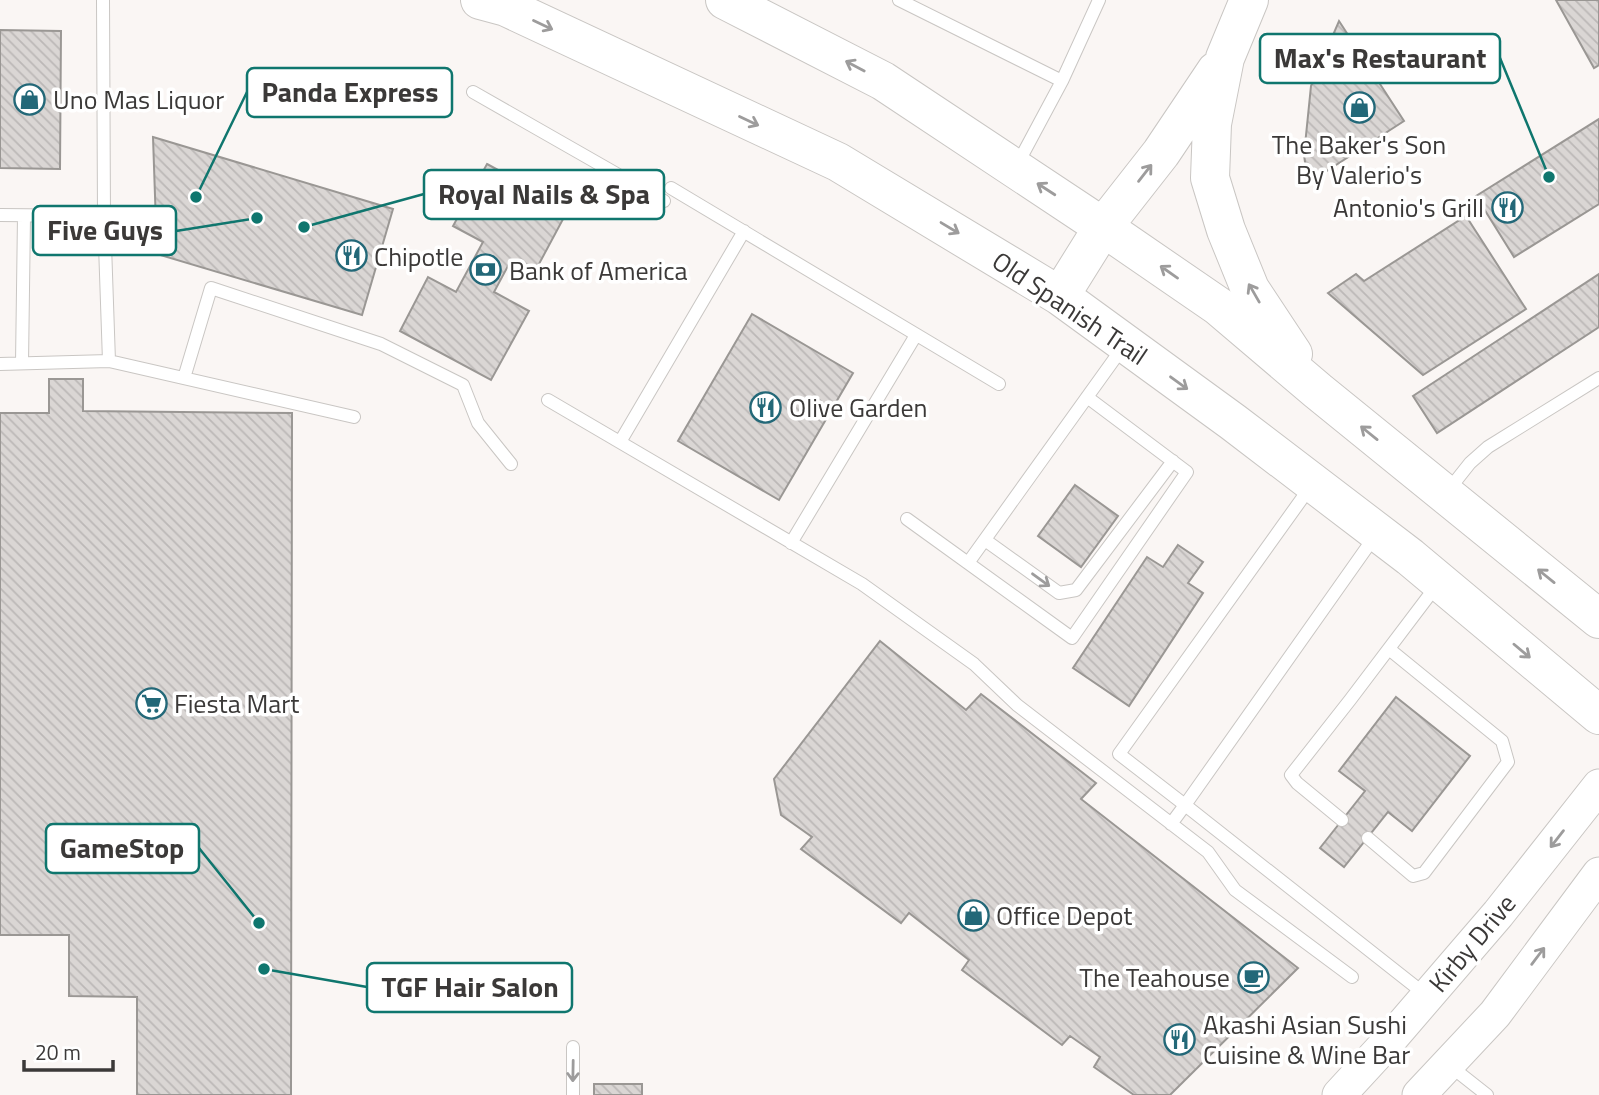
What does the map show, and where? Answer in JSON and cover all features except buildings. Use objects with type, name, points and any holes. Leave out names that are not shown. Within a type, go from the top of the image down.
[{"type":"main road","points":[[725,0],[883,81],[1218,306],[1318,391],[1599,619]]},
{"type":"main road","points":[[1249,0],[1226,58],[1212,124],[1210,178],[1226,230],[1250,289],[1318,391]]},
{"type":"main road","name":"Old Spanish Trail","points":[[499,3],[838,162],[1060,296],[1313,483],[1440,582],[1599,715]]},
{"type":"main road","points":[[1060,296],[1103,227],[1161,153],[1226,58]]},
{"type":"main road","name":"Kirby Drive","points":[[1339,1095],[1498,914],[1599,786]]},
{"type":"main road","points":[[1419,1095],[1495,1014],[1599,874]]},
{"type":"lane","points":[[103,0],[104,216],[109,361]]},
{"type":"lane","points":[[899,0],[1062,81]]},
{"type":"lane","points":[[1016,169],[1062,81],[1099,0]]},
{"type":"lane","points":[[473,92],[664,201]]},
{"type":"lane","points":[[671,188],[999,384]]},
{"type":"lane","points":[[0,215],[104,216]]},
{"type":"lane","points":[[22,363],[23,216]]},
{"type":"lane","points":[[620,442],[744,231]]},
{"type":"lane","points":[[184,378],[211,288],[380,344],[463,385],[478,423],[511,464]]},
{"type":"lane","points":[[791,543],[916,335]]},
{"type":"lane","points":[[968,563],[1125,344]]},
{"type":"lane","points":[[0,364],[109,361],[354,416]]},
{"type":"lane","points":[[1445,495],[1469,463],[1488,447],[1599,378]]},
{"type":"lane","points":[[907,519],[1072,638],[1187,471],[1087,397]]},
{"type":"lane","points":[[548,400],[862,584],[974,664],[1017,705],[1208,852],[1235,890],[1352,977]]},
{"type":"lane","points":[[985,540],[1059,593],[1076,590],[1173,461]]},
{"type":"lane","points":[[1313,483],[1119,754],[1427,997]]},
{"type":"lane","points":[[1171,824],[1377,533]]},
{"type":"lane","points":[[1342,820],[1297,783],[1292,775],[1440,582]]},
{"type":"lane","points":[[1368,838],[1413,876],[1424,873],[1508,762],[1502,741],[1389,649]]},
{"type":"lane","points":[[573,1047],[573,1095]]},
{"type":"lane","points":[[1448,1064],[1487,1095]]},
{"type":"place","name":"Uno Mas Liquor","points":[[30,99]]},
{"type":"place","name":"The Baker's Son By Valerio's","points":[[1359,108]]},
{"type":"place","name":"Max's Restaurant","points":[[1549,177]]},
{"type":"place","name":"Panda Express","points":[[196,197]]},
{"type":"place","name":"Antonio's Grill","points":[[1507,207]]},
{"type":"place","name":"Five Guys","points":[[257,218]]},
{"type":"place","name":"Royal Nails & Spa","points":[[304,227]]},
{"type":"place","name":"Chipotle","points":[[351,256]]},
{"type":"place","name":"Bank of America","points":[[486,270]]},
{"type":"place","name":"Olive Garden","points":[[766,407]]},
{"type":"place","name":"Fiesta Mart","points":[[151,703]]},
{"type":"place","name":"Office Depot","points":[[973,915]]},
{"type":"place","name":"GameStop","points":[[259,923]]},
{"type":"place","name":"TGF Hair Salon","points":[[264,969]]},
{"type":"place","name":"The Teahouse","points":[[1253,977]]},
{"type":"place","name":"Akashi Asian Sushi Cuisine & Wine Bar","points":[[1180,1039]]}]
